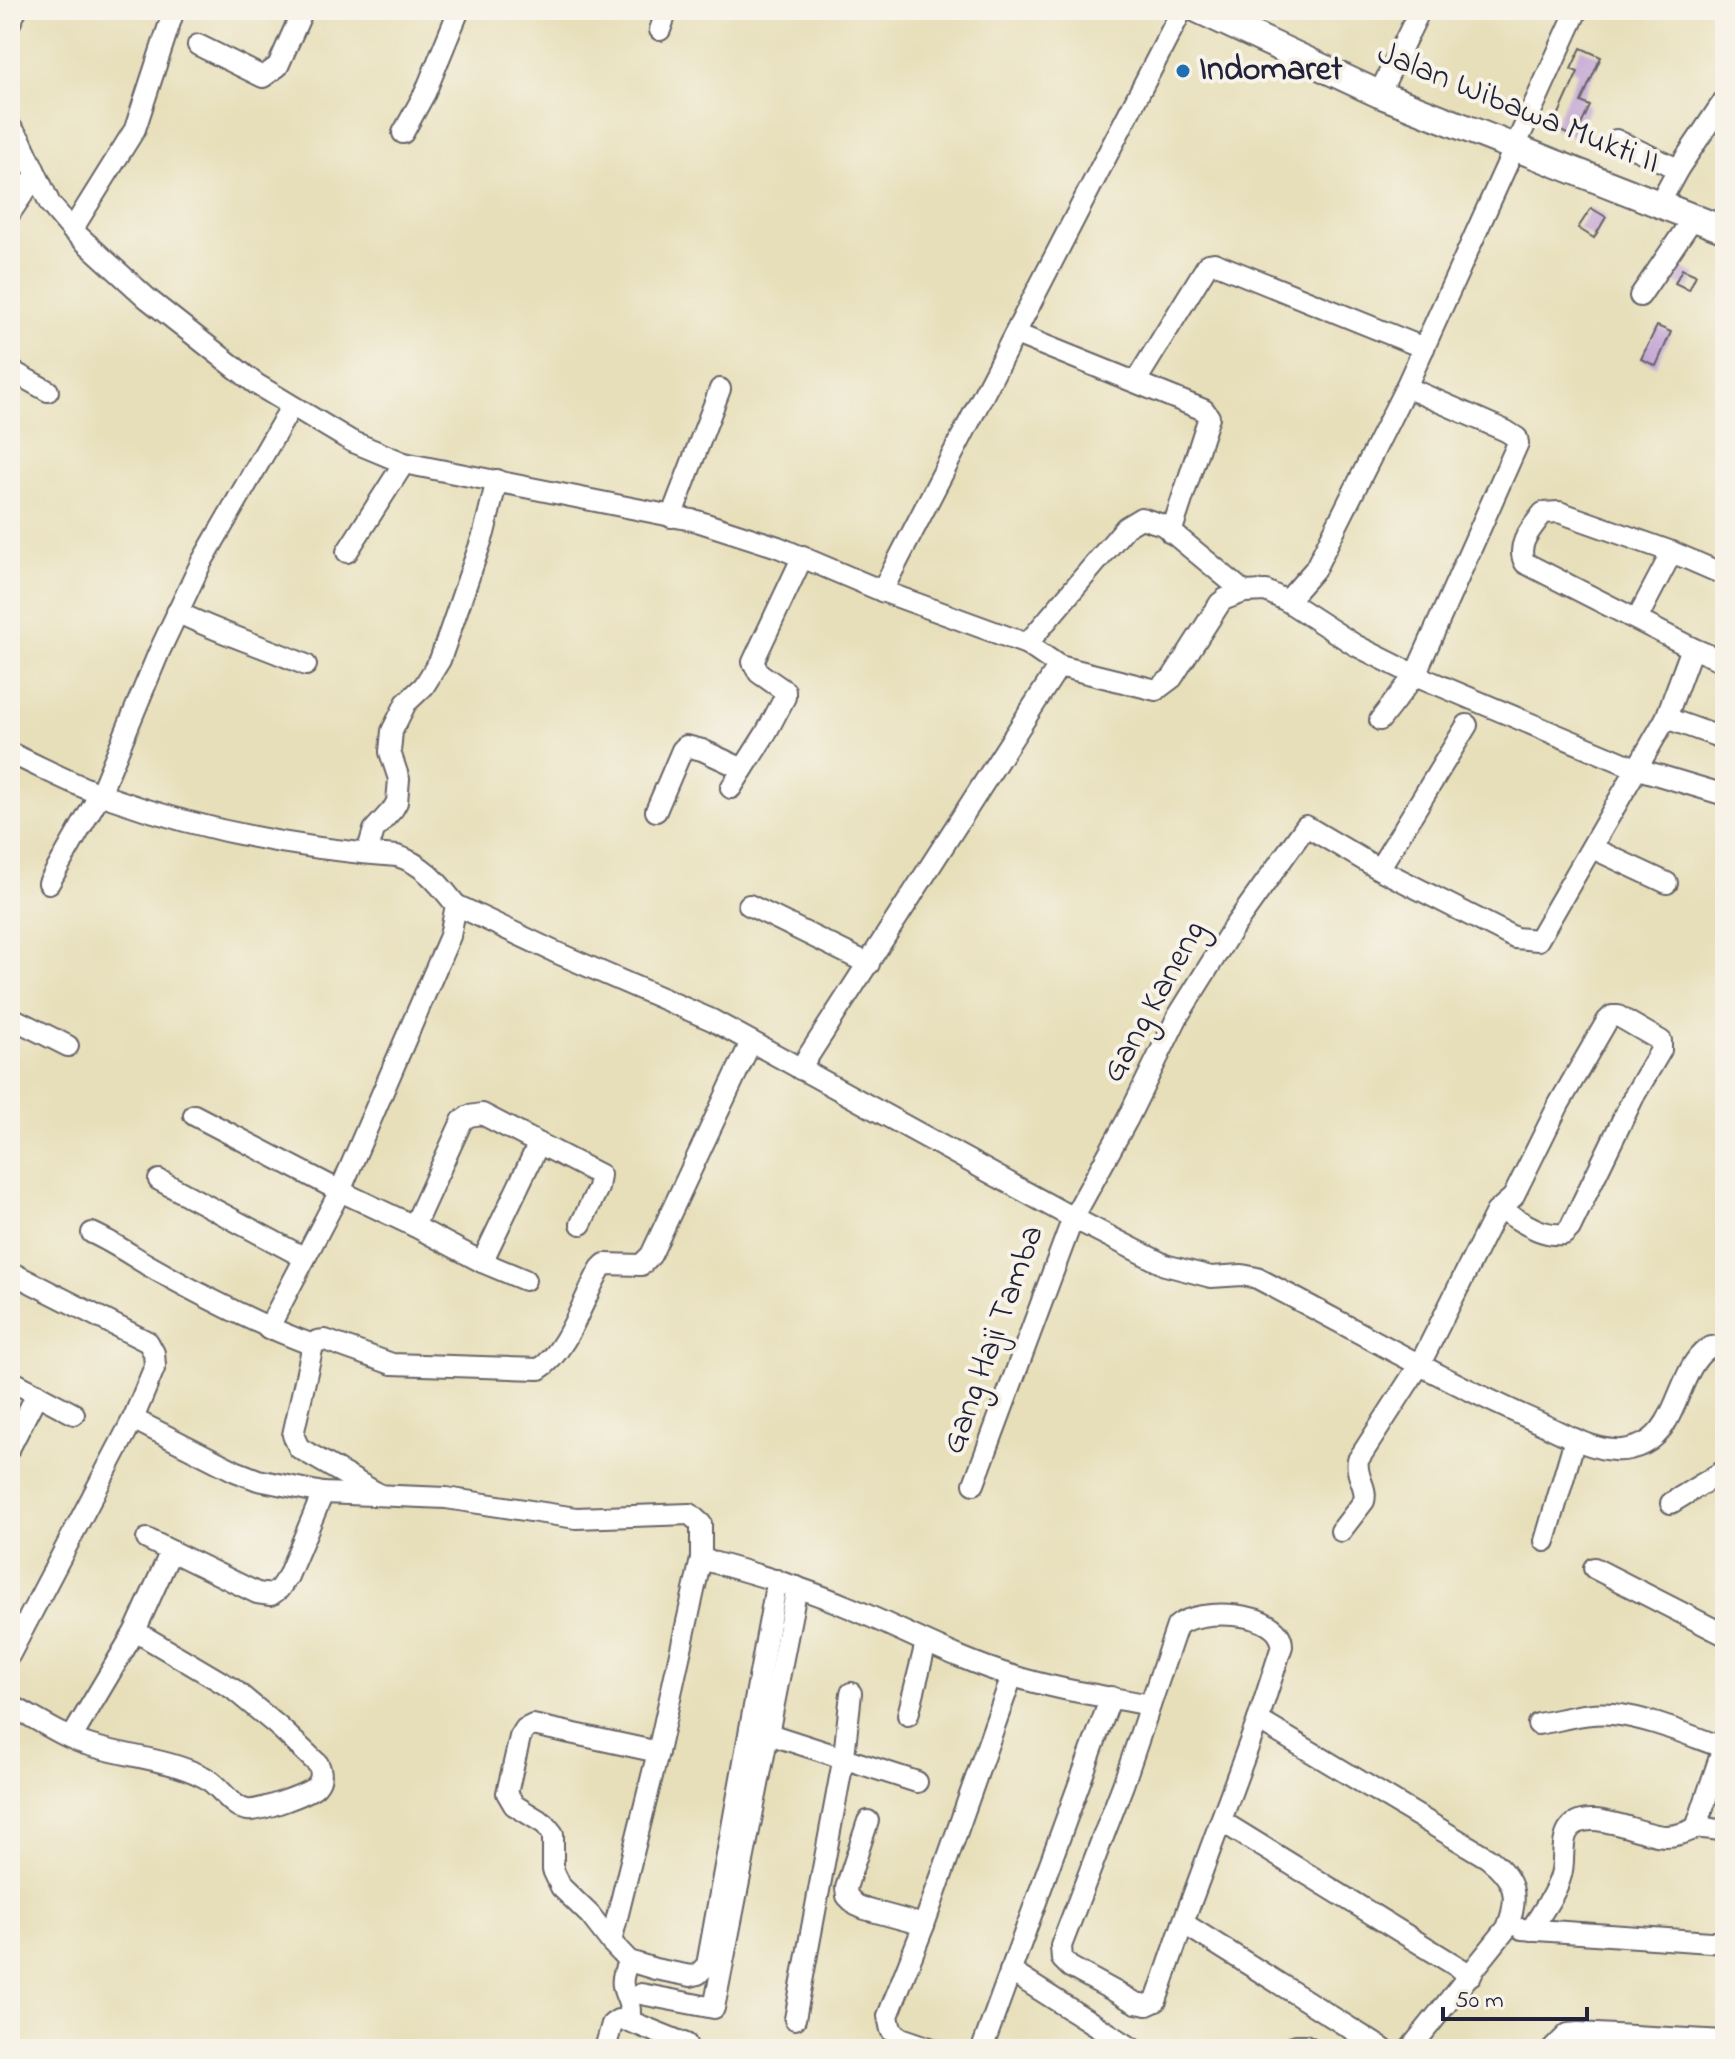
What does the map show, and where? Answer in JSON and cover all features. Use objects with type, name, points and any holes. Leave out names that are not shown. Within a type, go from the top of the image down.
[{"type":"main road","name":"Jalan Wibawa Mukti II","points":[[1199,10],[1379,94],[1725,230]]},
{"type":"street","points":[[10,23],[16,10]]},
{"type":"street","points":[[72,230],[135,129],[174,10]]},
{"type":"street","points":[[198,45],[263,77],[278,66],[303,10]]},
{"type":"street","points":[[403,133],[425,93],[459,10]]},
{"type":"street","points":[[882,591],[1182,10]]},
{"type":"street","points":[[1379,94],[1420,10]]},
{"type":"street","points":[[1287,601],[1315,569],[1406,387],[1577,10]]},
{"type":"street","points":[[1659,204],[1678,169],[1725,99]]},
{"type":"street","points":[[10,126],[21,141],[50,204],[72,230],[148,299],[256,384],[291,407],[351,441],[404,463],[697,521],[803,556],[882,591],[1027,644],[1059,666],[1145,689],[1162,688],[1172,678],[1220,603],[1244,592],[1266,591],[1355,645],[1415,675],[1638,769],[1725,795]]},
{"type":"street","points":[[1616,140],[1678,169]]},
{"type":"street","points":[[10,213],[36,175]]},
{"type":"street","points":[[1640,296],[1693,218]]},
{"type":"street","points":[[1136,381],[1208,264],[1214,263],[1424,348]]},
{"type":"street","points":[[1016,334],[1196,405],[1209,417],[1171,533]]},
{"type":"street","points":[[10,370],[48,391]]},
{"type":"street","points":[[1380,720],[1415,675],[1518,443],[1517,438],[1506,431],[1406,387]]},
{"type":"street","points":[[671,517],[720,389]]},
{"type":"street","points":[[49,883],[100,794],[201,563],[291,407]]},
{"type":"street","points":[[347,552],[404,463]]},
{"type":"street","points":[[367,853],[374,830],[397,802],[399,779],[390,752],[392,731],[406,703],[424,686],[440,660],[484,533],[497,480]]},
{"type":"street","points":[[1725,575],[1672,552],[1559,512],[1543,513],[1524,540],[1521,555],[1525,563],[1725,662]]},
{"type":"street","points":[[1027,644],[1126,527],[1141,518],[1163,525],[1244,592]]},
{"type":"street","points":[[1637,619],[1672,552]]},
{"type":"street","points":[[731,788],[785,697],[783,689],[759,673],[753,662],[803,556]]},
{"type":"street","points":[[177,612],[209,628],[253,642],[306,665]]},
{"type":"street","points":[[1467,725],[1379,869],[1515,938],[1538,940],[1666,718],[1692,648]]},
{"type":"street","points":[[800,1069],[1059,666]]},
{"type":"street","points":[[1666,718],[1725,739]]},
{"type":"street","points":[[656,811],[686,746],[743,769]]},
{"type":"street","points":[[10,753],[133,806],[245,836],[412,860],[434,878],[456,905],[712,1020],[1073,1218],[1165,1265],[1211,1277],[1242,1275],[1257,1278],[1489,1401],[1575,1439],[1613,1451],[1646,1443],[1663,1427],[1692,1369],[1706,1349],[1725,1347]]},
{"type":"street","name":"Gang Kaneng","points":[[1073,1218],[1127,1120],[1178,1016],[1233,928],[1306,826],[1379,869]]},
{"type":"street","points":[[1592,848],[1667,883]]},
{"type":"street","points":[[268,1329],[340,1191],[450,936],[456,905]]},
{"type":"street","points":[[749,905],[869,964]]},
{"type":"street","points":[[1341,1531],[1366,1495],[1357,1476],[1358,1460],[1420,1364],[1489,1226],[1500,1209],[1513,1197],[1559,1104],[1612,1016],[1618,1016],[1661,1041],[1661,1050],[1634,1096],[1570,1228],[1564,1234],[1550,1234],[1500,1209]]},
{"type":"street","points":[[10,1017],[68,1046]]},
{"type":"street","points":[[383,1497],[299,1448],[295,1441],[293,1435],[313,1345],[325,1340],[392,1364],[539,1369],[547,1364],[560,1348],[601,1268],[605,1264],[641,1265],[651,1255],[751,1042]]},
{"type":"street","points":[[414,1226],[462,1121],[469,1116],[482,1114],[600,1175],[598,1188],[581,1224]]},
{"type":"street","points":[[194,1115],[482,1262],[525,1280]]},
{"type":"street","points":[[482,1262],[538,1145]]},
{"type":"street","points":[[159,1180],[305,1258]]},
{"type":"street","name":"Gang Haji Tamba","points":[[974,1484],[1073,1218]]},
{"type":"street","points":[[92,1233],[118,1244],[146,1263],[268,1329],[313,1345]]},
{"type":"street","points":[[10,1272],[148,1342],[154,1353],[155,1366],[133,1419],[10,1654]]},
{"type":"street","points":[[10,1380],[74,1414]]},
{"type":"street","points":[[10,1447],[37,1394]]},
{"type":"street","points":[[133,1419],[258,1480],[323,1493],[446,1498],[576,1518],[690,1514],[702,1542],[658,1752],[611,1942]]},
{"type":"street","points":[[1545,1541],[1575,1439]]},
{"type":"street","points":[[1671,1503],[1725,1470]]},
{"type":"street","points":[[147,1539],[257,1593],[271,1595],[288,1576],[323,1493]]},
{"type":"street","points":[[702,1542],[787,1584],[1012,1676],[1087,1695],[1150,1705]]},
{"type":"street","points":[[72,1737],[135,1631],[171,1551]]},
{"type":"street","points":[[1594,1568],[1725,1635]]},
{"type":"street","points":[[641,1994],[714,2008],[769,1734],[787,1584]]},
{"type":"street","points":[[658,1752],[533,1725],[525,1729],[520,1737],[507,1793],[514,1805],[545,1824],[553,1834],[553,1870],[561,1887],[590,1915],[629,1961],[691,1976],[707,1965],[787,1584]]},
{"type":"street","points":[[1238,1614],[1265,1624],[1282,1641],[1258,1720],[1156,2001],[1147,2005],[1136,2003],[1070,1967],[1062,1959],[1061,1946],[1123,1785],[1177,1626],[1182,1621],[1238,1614]]},
{"type":"street","points":[[10,1705],[89,1745],[154,1758],[203,1777],[218,1785],[243,1809],[258,1809],[314,1789],[322,1772],[318,1764],[256,1707],[233,1689],[135,1631]]},
{"type":"street","points":[[908,1715],[926,1643]]},
{"type":"street","points":[[933,2049],[901,2038],[891,2030],[888,2016],[924,1925],[1012,1676]]},
{"type":"street","points":[[795,2019],[844,1756],[851,1693]]},
{"type":"street","points":[[982,2049],[1111,1697]]},
{"type":"street","points":[[1531,1930],[1561,1876],[1567,1833],[1575,1823],[1583,1819],[1600,1820],[1655,1835],[1687,1834],[1696,1828],[1724,1744],[1612,1713],[1538,1724]]},
{"type":"street","points":[[1258,1720],[1507,1874],[1513,1887],[1514,1910],[1507,1928],[1410,2049]]},
{"type":"street","points":[[769,1734],[917,1782]]},
{"type":"street","points":[[868,1821],[846,1888],[847,1896],[865,1909],[924,1925]]},
{"type":"street","points":[[1221,1821],[1471,1975]]},
{"type":"street","points":[[1696,1828],[1725,1831]]},
{"type":"street","points":[[1183,1923],[1383,2049]]},
{"type":"street","points":[[1507,1928],[1725,1943]]},
{"type":"street","points":[[629,1961],[621,1977],[621,1986],[631,2010],[629,2021]]},
{"type":"street","points":[[1010,1971],[1133,2049]]},
{"type":"street","points":[[605,2049],[612,2024],[618,2020],[629,2021],[686,2044]]},
{"type":"street","points":[[1553,2049],[1568,2034],[1578,2033],[1725,2041]]},
{"type":"street","points":[[1292,2049],[1296,2045],[1312,2049]]},
{"type":"building","points":[[1581,48],[1601,57],[1581,102],[1590,106],[1575,138],[1553,127],[1578,72],[1571,69]]},
{"type":"building","points":[[1591,208],[1606,217],[1594,238],[1578,228]]},
{"type":"building","points":[[1682,269],[1696,275],[1689,290],[1675,283]]},
{"type":"building","points":[[1657,326],[1671,332],[1656,366],[1641,359]]},
{"type":"place","name":"Indomaret","points":[[1183,71]]}]
